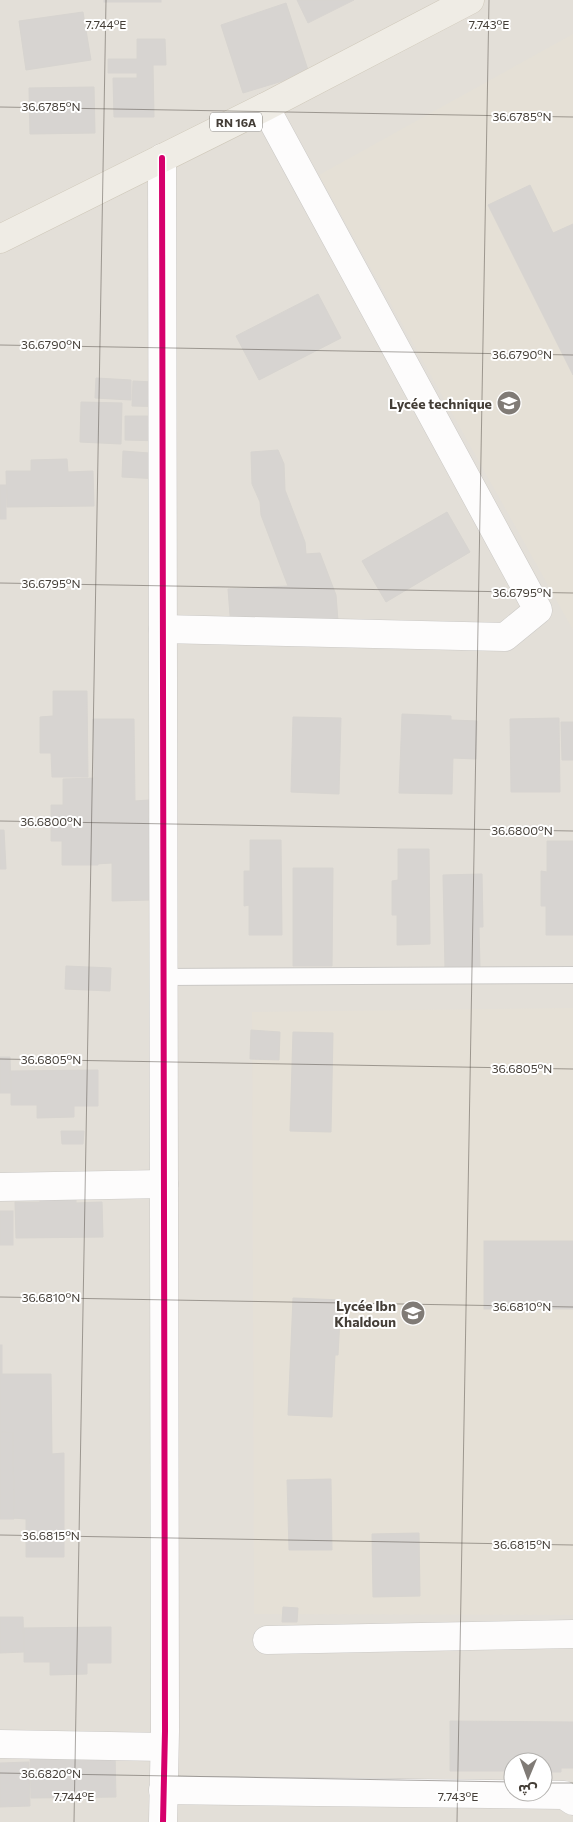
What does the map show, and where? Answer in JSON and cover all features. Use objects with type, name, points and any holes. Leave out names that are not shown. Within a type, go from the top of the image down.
[{"type":"main road","name":"RN 16A","points":[[0,239],[265,107],[470,0]]},
{"type":"street","points":[[163,629],[505,637],[538,610],[265,107]]},
{"type":"street","points":[[162,158],[163,1822]]},
{"type":"street","points":[[0,1187],[164,1184]]},
{"type":"street","points":[[267,1640],[573,1634]]},
{"type":"street","points":[[0,1744],[164,1747]]},
{"type":"street","points":[[164,1790],[564,1795],[573,1801]]},
{"type":"lane","points":[[163,977],[573,976]]},
{"type":"shaded area","points":[[0,0],[573,0],[573,1822],[0,1822]]},
{"type":"shaded area","name":"Lycée technique","points":[[573,34],[573,630],[319,175]]},
{"type":"shaded area","name":"Lycée Ibn Khaldoun","points":[[573,1008],[573,1615],[254,1614],[252,1012]]},
{"type":"building","points":[[104,0],[161,0],[161,2],[104,2]]},
{"type":"building","points":[[297,0],[354,0],[308,23]]},
{"type":"building","points":[[286,3],[309,73],[243,93],[221,25]]},
{"type":"building","points":[[83,12],[91,60],[26,70],[19,21]]},
{"type":"building","points":[[137,39],[165,39],[166,65],[153,65],[154,117],[114,117],[113,78],[137,78],[137,73],[108,73],[108,59],[137,59]]},
{"type":"building","points":[[94,87],[95,133],[30,134],[29,88]]},
{"type":"building","points":[[530,185],[553,233],[573,224],[573,375],[488,205]]},
{"type":"building","points":[[318,294],[341,338],[259,380],[236,336]]},
{"type":"building","points":[[96,378],[131,380],[131,400],[95,398]]},
{"type":"building","points":[[133,381],[174,383],[173,407],[132,406]]},
{"type":"building","points":[[81,402],[122,403],[121,444],[80,442]]},
{"type":"building","points":[[125,416],[164,416],[164,441],[125,440]]},
{"type":"building","points":[[278,450],[284,464],[285,490],[305,542],[306,554],[320,553],[336,595],[338,621],[231,628],[228,589],[288,586],[261,515],[260,502],[252,484],[251,452]]},
{"type":"building","points":[[123,451],[162,454],[160,479],[122,477]]},
{"type":"building","points":[[67,459],[68,472],[93,471],[94,506],[7,507],[6,471],[31,471],[31,460]]},
{"type":"building","points":[[0,485],[6,485],[6,519],[0,519]]},
{"type":"building","points":[[447,512],[470,552],[386,602],[362,561]]},
{"type":"building","points":[[53,691],[87,691],[88,777],[52,777],[51,753],[40,753],[40,717],[53,716]]},
{"type":"building","points":[[402,714],[451,716],[451,720],[477,721],[476,759],[453,758],[452,794],[399,793]]},
{"type":"building","points":[[293,717],[341,718],[339,794],[291,792]]},
{"type":"building","points":[[559,718],[560,792],[511,792],[510,719]]},
{"type":"building","points":[[93,719],[134,719],[135,801],[149,800],[151,900],[112,901],[112,863],[95,864]]},
{"type":"building","points":[[561,722],[573,722],[573,760],[562,760]]},
{"type":"building","points":[[98,778],[98,865],[62,865],[62,841],[51,841],[51,805],[63,805],[63,779]]},
{"type":"building","points":[[0,830],[4,830],[6,869],[0,869]]},
{"type":"building","points":[[250,840],[281,840],[282,935],[249,935],[249,905],[244,906],[244,871],[250,871]]},
{"type":"building","points":[[547,841],[573,841],[573,935],[546,935],[546,906],[541,906],[541,871],[547,872]]},
{"type":"building","points":[[398,849],[429,849],[430,944],[397,945],[397,915],[392,915],[392,881],[398,880]]},
{"type":"building","points":[[293,868],[333,868],[332,966],[293,966]]},
{"type":"building","points":[[482,874],[483,927],[479,927],[480,968],[445,969],[443,875]]},
{"type":"building","points":[[66,966],[111,968],[110,991],[65,989]]},
{"type":"building","points":[[251,1030],[280,1032],[279,1060],[250,1059]]},
{"type":"building","points":[[293,1032],[333,1033],[331,1132],[290,1131]]},
{"type":"building","points":[[0,1057],[10,1057],[11,1093],[0,1093]]},
{"type":"building","points":[[98,1070],[98,1106],[74,1106],[74,1117],[37,1118],[37,1105],[11,1105],[11,1071]]},
{"type":"building","points":[[61,1131],[84,1131],[83,1144],[62,1144]]},
{"type":"building","points":[[76,1190],[76,1203],[102,1202],[103,1237],[16,1238],[15,1202],[40,1202],[39,1191]]},
{"type":"building","points":[[0,1211],[13,1211],[13,1245],[0,1245]]},
{"type":"building","points":[[484,1241],[573,1241],[573,1309],[484,1309]]},
{"type":"building","points":[[293,1298],[341,1300],[338,1355],[335,1355],[332,1417],[288,1415]]},
{"type":"building","points":[[0,1345],[2,1345],[2,1432],[0,1432]]},
{"type":"building","points":[[0,1374],[51,1374],[52,1454],[64,1453],[64,1557],[26,1557],[26,1519],[13,1518],[12,1433],[0,1432]]},
{"type":"building","points":[[0,1432],[13,1432],[14,1519],[0,1519]]},
{"type":"building","points":[[331,1479],[332,1550],[289,1550],[287,1480]]},
{"type":"building","points":[[419,1533],[420,1596],[373,1597],[372,1534]]},
{"type":"building","points":[[283,1607],[298,1608],[297,1622],[282,1622]]},
{"type":"building","points":[[0,1617],[23,1617],[24,1652],[0,1653]]},
{"type":"building","points":[[111,1627],[111,1663],[87,1663],[87,1674],[50,1675],[50,1662],[24,1662],[24,1628]]},
{"type":"building","points":[[450,1721],[573,1722],[573,1768],[561,1768],[561,1772],[553,1772],[553,1752],[503,1752],[503,1771],[450,1771]]},
{"type":"building","points":[[115,1753],[116,1797],[31,1798],[30,1754]]},
{"type":"building","points":[[29,1762],[30,1806],[0,1807],[0,1763]]},
{"type":"cycle path","points":[[162,158],[165,1731],[163,1822]]},
{"type":"place","name":"Lycée technique","points":[[509,403]]},
{"type":"place","name":"Lycée Ibn Khaldoun","points":[[413,1313]]}]
